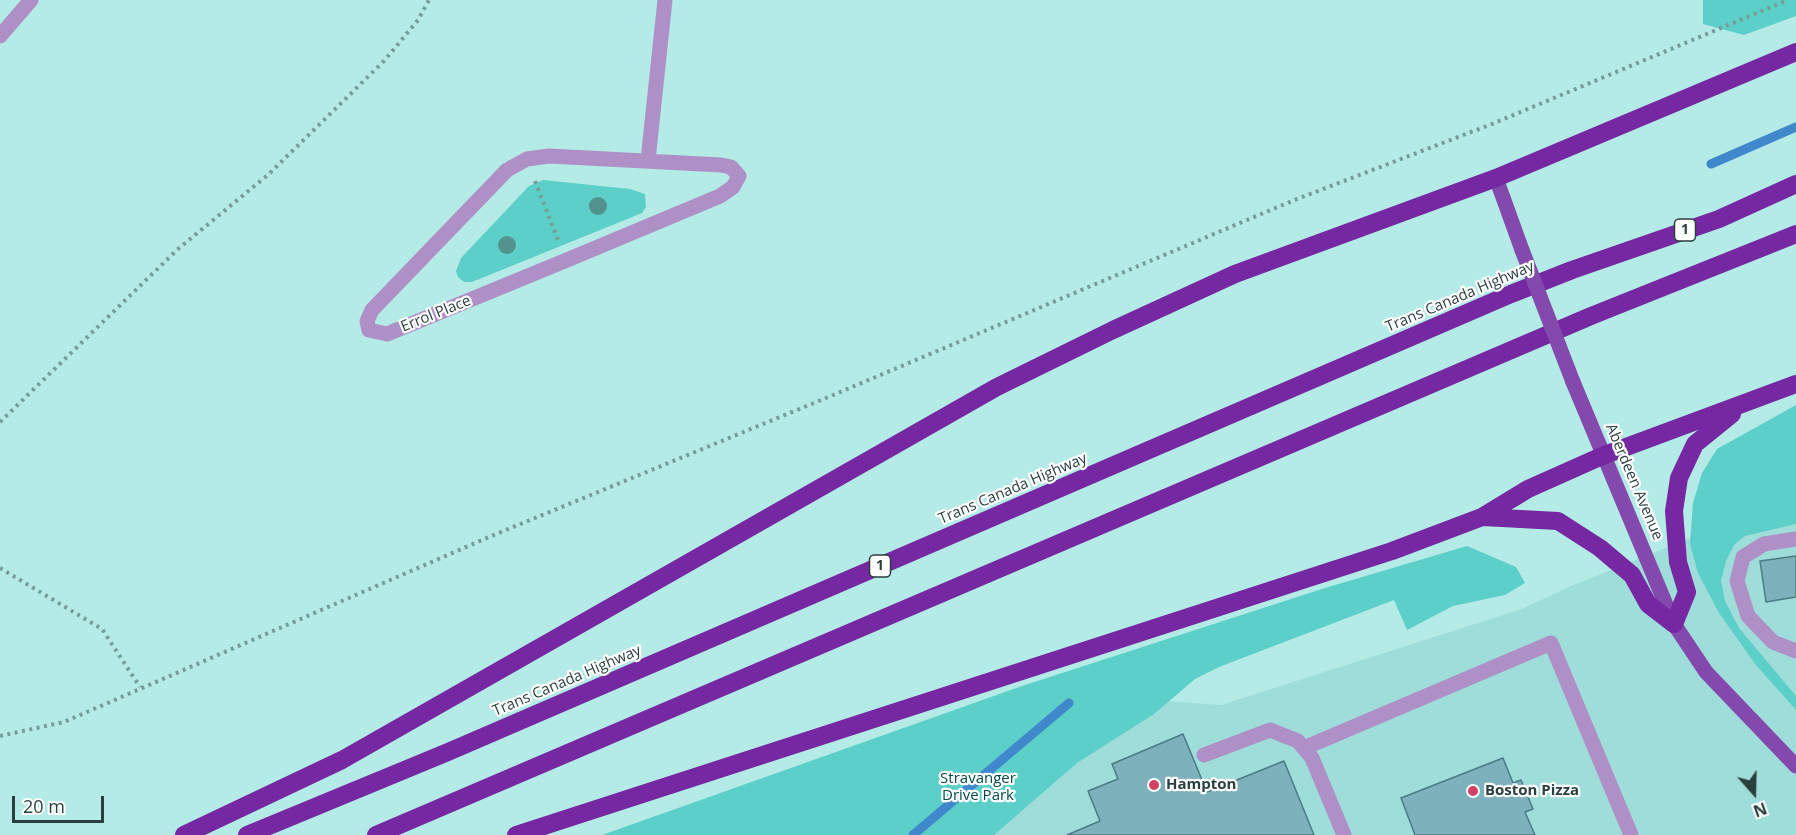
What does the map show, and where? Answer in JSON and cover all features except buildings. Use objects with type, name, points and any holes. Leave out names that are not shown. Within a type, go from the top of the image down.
[{"type":"highway","points":[[184,835],[342,760],[998,387],[1235,274],[1496,178],[1796,52]]},
{"type":"highway","name":"Trans Canada Highway","points":[[247,835],[459,747],[1511,294],[1572,270],[1719,219],[1796,184]]},
{"type":"highway","points":[[376,835],[1591,316],[1796,234]]},
{"type":"highway","points":[[516,835],[1392,551],[1482,517],[1528,489],[1602,456],[1742,406],[1796,384]]},
{"type":"highway","points":[[1482,517],[1558,521],[1600,548],[1632,575],[1648,604],[1674,624],[1687,592],[1678,562],[1674,511],[1679,478],[1695,444],[1742,406]]},
{"type":"main road","name":"Aberdeen Avenue","points":[[1496,178],[1602,456],[1674,624],[1706,672],[1796,766]]},
{"type":"street","points":[[0,36],[31,0]]},
{"type":"street","points":[[648,160],[665,0]]},
{"type":"street","name":"Errol Place","points":[[549,156],[648,160],[726,166],[735,170],[739,179],[720,196],[387,334],[373,332],[367,325],[372,310],[507,170],[527,159],[549,156]]},
{"type":"street","points":[[1796,539],[1764,544],[1743,557],[1737,581],[1748,616],[1773,642],[1796,651]]},
{"type":"street","points":[[1304,748],[1551,644],[1631,835]]},
{"type":"street","points":[[1204,755],[1270,730],[1298,741],[1312,758],[1344,835]]},
{"type":"path","points":[[0,422],[178,249],[270,174],[384,61],[418,20],[429,0]]},
{"type":"path","points":[[0,736],[64,722],[140,687],[1292,201],[1492,124],[1788,0]]},
{"type":"path","points":[[527,159],[567,260]]},
{"type":"path","points":[[0,568],[102,629],[140,687]]},
{"type":"shaded area","points":[[1796,510],[1796,835],[992,835],[1150,700],[1221,705],[1522,609],[1571,586],[1740,518]]},
{"type":"green space","points":[[1703,0],[1796,0],[1796,16],[1744,35],[1703,24]]},
{"type":"green space","points":[[543,180],[630,189],[645,194],[646,207],[642,213],[472,282],[464,282],[458,277],[456,271],[461,258],[529,186]]},
{"type":"green space","points":[[1796,405],[1796,524],[1745,536],[1734,545],[1726,561],[1721,581],[1725,601],[1739,628],[1796,696],[1796,710],[1756,665],[1719,613],[1698,573],[1690,544],[1693,503],[1702,473],[1717,449]]},
{"type":"green space","name":"Stravanger Drive Park","points":[[1467,546],[1516,567],[1525,583],[1505,595],[1453,606],[1407,630],[1394,600],[1219,667],[1195,679],[1154,714],[1077,763],[994,835],[602,835],[1022,686],[1325,588]]},
{"type":"waterway","points":[[1711,164],[1796,127]]},
{"type":"waterway","points":[[913,835],[1069,703]]},
{"type":"place","name":"Hampton","points":[[1154,785]]},
{"type":"place","name":"Boston Pizza","points":[[1473,791]]}]
